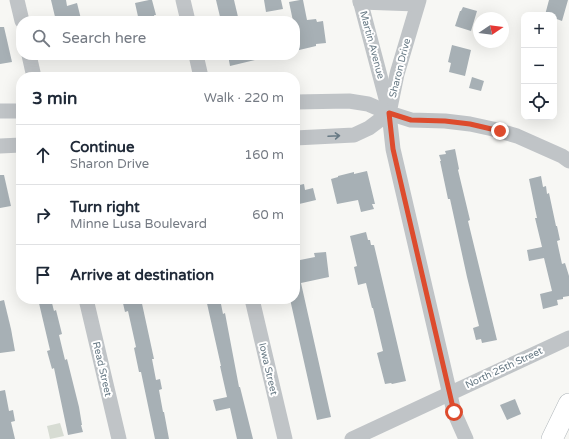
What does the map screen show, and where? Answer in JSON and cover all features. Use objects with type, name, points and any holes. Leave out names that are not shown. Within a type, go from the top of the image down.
[{"type":"street","points":[[17,0],[21,16]]},
{"type":"street","points":[[183,0],[187,16]]},
{"type":"street","points":[[360,1],[418,2]]},
{"type":"street","name":"Martin Avenue","points":[[360,1],[389,113]]},
{"type":"street","name":"Sharon Drive","points":[[418,2],[397,74],[389,113],[393,149],[454,412],[466,439]]},
{"type":"street","points":[[30,60],[33,72]]},
{"type":"street","points":[[197,60],[200,72]]},
{"type":"street","points":[[300,102],[349,101],[368,104],[411,120],[445,121],[493,129],[517,136],[562,156],[569,161]]},
{"type":"street","points":[[0,111],[16,111]]},
{"type":"street","points":[[300,138],[354,135],[369,128],[389,113]]},
{"type":"street","points":[[0,146],[16,145]]},
{"type":"street","name":"Read Street","points":[[87,304],[119,439]]},
{"type":"street","name":"Iowa Street","points":[[253,304],[285,439]]},
{"type":"street","name":"North 25th Street","points":[[352,439],[569,338]]},
{"type":"street","points":[[552,439],[569,404]]},
{"type":"shaded area","points":[[60,423],[64,436],[50,439],[47,426]]},
{"type":"building","points":[[51,0],[66,0],[67,6],[77,3],[80,16],[55,16]]},
{"type":"building","points":[[152,0],[156,15],[138,16],[135,3]]},
{"type":"building","points":[[216,0],[234,0],[238,16],[220,16]]},
{"type":"building","points":[[264,0],[281,0],[283,9],[266,12]]},
{"type":"building","points":[[303,0],[307,20],[316,19],[317,22],[323,21],[326,43],[316,44],[316,46],[300,50],[300,16],[292,16],[289,2]]},
{"type":"building","points":[[549,0],[568,0],[562,21],[557,19],[557,12],[546,12]]},
{"type":"building","points":[[463,7],[477,11],[473,12],[473,24],[471,31],[455,26]]},
{"type":"building","points":[[0,27],[4,27],[12,62],[0,64]]},
{"type":"building","points":[[452,45],[471,50],[465,76],[449,72],[451,63],[448,62]]},
{"type":"building","points":[[229,60],[255,60],[230,66]]},
{"type":"building","points":[[472,77],[484,81],[481,91],[469,88]]},
{"type":"building","points":[[455,149],[458,170],[470,220],[468,221],[497,340],[482,343],[481,339],[476,340],[473,328],[479,326],[450,199],[448,199],[439,155],[446,154],[445,151]]},
{"type":"building","points":[[367,171],[375,204],[372,204],[374,209],[361,212],[358,200],[337,204],[331,179],[354,172],[354,174]]},
{"type":"building","points":[[0,175],[4,175],[11,206],[0,208]]},
{"type":"building","points":[[541,176],[543,187],[546,186],[547,194],[549,193],[557,226],[560,240],[557,241],[562,264],[565,263],[569,276],[569,296],[557,300],[558,305],[543,309],[540,294],[552,291],[544,258],[529,261],[527,250],[542,247],[535,218],[537,218],[529,179]]},
{"type":"building","points":[[304,184],[305,190],[313,188],[316,200],[300,204],[300,185]]},
{"type":"building","points":[[366,232],[371,245],[374,245],[406,381],[385,384],[377,353],[383,351],[373,308],[366,283],[358,285],[354,267],[357,266],[350,236]]},
{"type":"building","points":[[326,252],[329,277],[301,283],[331,417],[317,420],[291,304],[300,304],[300,260],[315,257],[314,253]]},
{"type":"building","points":[[4,300],[15,351],[0,353],[0,301]]},
{"type":"building","points":[[39,304],[52,304],[54,311],[56,310],[62,334],[59,335],[65,360],[67,359],[79,407],[83,432],[68,435],[54,368],[52,369],[47,351],[50,350]]},
{"type":"building","points":[[123,304],[142,304],[154,359],[152,359],[156,380],[160,379],[162,389],[159,390],[169,439],[155,439],[141,372],[139,372],[134,348],[136,347],[128,311],[125,312]]},
{"type":"building","points":[[207,304],[221,304],[223,314],[225,313],[239,387],[253,439],[237,439],[230,408],[216,411],[213,400],[227,397]]},
{"type":"building","points":[[5,390],[9,411],[13,410],[15,421],[11,422],[15,439],[0,439],[0,391]]},
{"type":"building","points":[[515,399],[521,414],[507,420],[500,405]]},
{"type":"route","points":[[454,412],[393,149],[389,113],[411,120],[445,121],[470,124],[500,131]]}]
